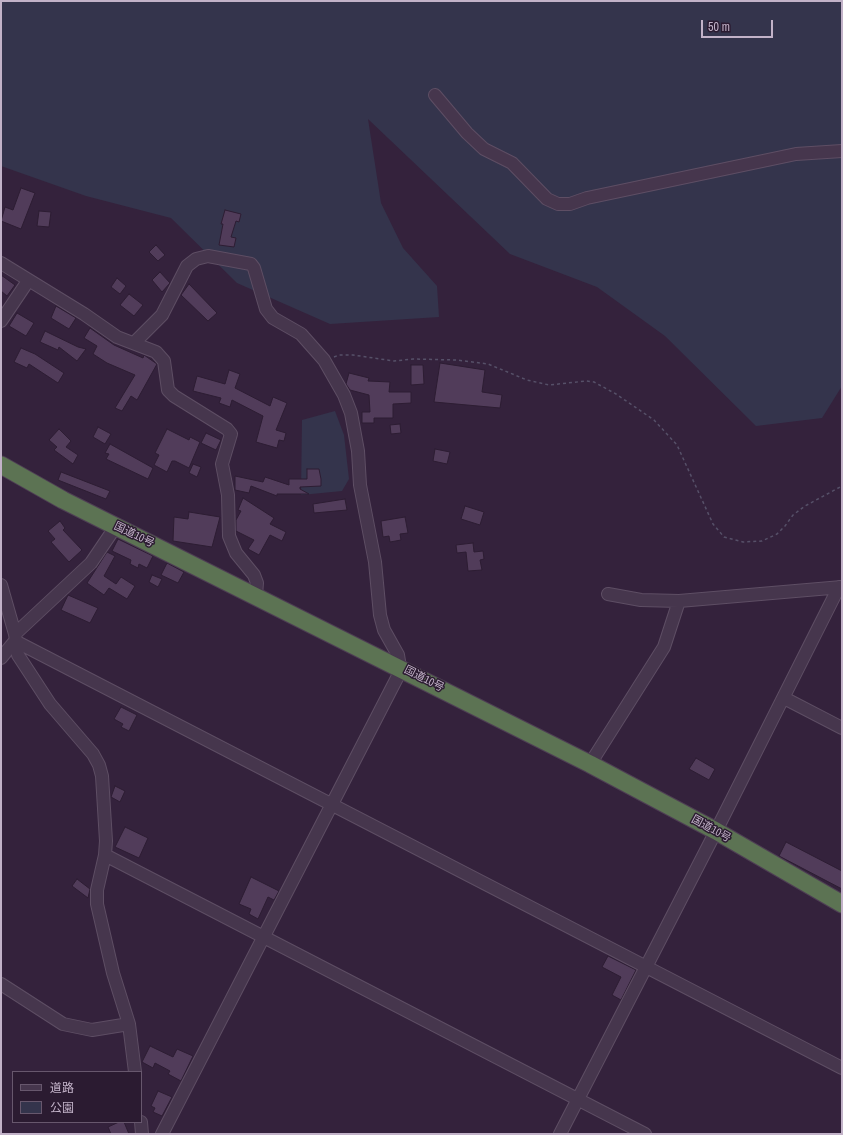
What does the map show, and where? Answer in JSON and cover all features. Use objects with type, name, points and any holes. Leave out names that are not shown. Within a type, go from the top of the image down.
[{"type":"highway","name":"国道10号","points":[[1,465],[62,500],[256,595],[590,764],[716,831],[842,904]]},
{"type":"street","points":[[436,95],[467,133],[484,149],[512,163],[546,198],[558,204],[570,204],[588,198],[796,154],[842,151]]},
{"type":"street","points":[[134,343],[162,315],[187,266],[196,259],[208,256],[251,264],[254,268],[266,309],[273,318],[301,334],[324,360],[344,395],[351,413],[358,451],[360,485],[375,562],[380,615],[384,630],[398,655],[400,667],[398,676],[162,1134]]},
{"type":"street","points":[[1,263],[28,281],[84,314],[117,337],[156,352],[164,361],[168,390],[174,396],[227,429],[231,434],[222,464],[228,495],[229,536],[236,553],[256,579],[256,595]]},
{"type":"street","points":[[1,321],[28,281]]},
{"type":"street","points":[[1,658],[15,637],[90,563],[116,526]]},
{"type":"street","points":[[1,585],[15,637],[18,655],[36,685],[93,754],[99,765],[102,784],[105,855],[97,890],[99,917],[113,973],[129,1024],[135,1071]]},
{"type":"street","points":[[608,594],[641,600],[679,601],[841,587]]},
{"type":"street","points":[[560,1134],[841,587]]},
{"type":"street","points":[[590,764],[664,647],[679,601]]},
{"type":"street","points":[[15,637],[332,805],[842,1068]]},
{"type":"street","points":[[784,698],[842,728]]},
{"type":"street","points":[[105,855],[265,936],[646,1134]]},
{"type":"street","points":[[1,984],[63,1024],[92,1030],[129,1024]]},
{"type":"street","points":[[141,1123],[142,1134]]},
{"type":"path","points":[[324,360],[339,355],[394,361],[413,359],[457,360],[488,364],[527,380],[549,385],[586,381],[594,382],[616,394],[654,420],[676,446],[713,524],[724,537],[743,542],[762,541],[776,534],[785,526],[793,515],[805,506],[842,486]]},
{"type":"green space","points":[[1,1],[842,1],[842,386],[822,418],[756,426],[665,336],[597,287],[510,254],[368,119],[381,203],[403,248],[437,286],[439,317],[330,324],[237,283],[171,218],[86,196],[1,166]]},
{"type":"green space","points":[[335,411],[344,435],[349,479],[342,491],[301,495],[302,420]]},
{"type":"building","points":[[21,188],[35,193],[21,229],[1,221],[5,207],[13,210]]},
{"type":"building","points":[[225,210],[241,214],[239,222],[236,221],[231,237],[236,238],[234,247],[219,245],[223,224],[221,224]]},
{"type":"building","points":[[39,211],[51,212],[49,227],[37,226]]},
{"type":"building","points":[[156,245],[165,255],[158,261],[149,252]]},
{"type":"building","points":[[160,272],[170,283],[162,292],[152,280]]},
{"type":"building","points":[[1,275],[15,285],[7,296],[1,291]]},
{"type":"building","points":[[117,278],[126,286],[120,294],[111,287]]},
{"type":"building","points":[[189,284],[217,313],[208,321],[181,295]]},
{"type":"building","points":[[129,294],[143,305],[134,316],[120,305]]},
{"type":"building","points":[[56,306],[76,318],[69,329],[51,318]]},
{"type":"building","points":[[17,313],[34,323],[26,336],[9,326]]},
{"type":"building","points":[[90,328],[114,345],[143,358],[144,355],[157,364],[137,400],[131,396],[122,411],[115,408],[135,375],[107,363],[93,354],[97,346],[84,338]]},
{"type":"building","points":[[45,331],[78,347],[86,349],[77,361],[59,347],[58,350],[40,342]]},
{"type":"building","points":[[21,348],[35,354],[64,373],[58,383],[29,364],[27,368],[14,362]]},
{"type":"building","points":[[440,363],[485,370],[482,392],[502,395],[500,408],[434,402]]},
{"type":"building","points":[[411,365],[423,365],[424,384],[411,385]]},
{"type":"building","points":[[229,370],[240,374],[235,388],[270,406],[273,397],[287,403],[276,430],[286,433],[284,441],[279,440],[277,448],[256,442],[263,416],[232,400],[230,407],[219,403],[221,398],[193,391],[197,376],[225,384]]},
{"type":"building","points":[[349,373],[369,378],[368,381],[390,382],[389,392],[411,392],[411,403],[393,404],[393,418],[374,418],[374,423],[362,423],[362,412],[370,412],[369,395],[350,390],[346,384]]},
{"type":"building","points":[[400,424],[401,433],[391,434],[390,425]]},
{"type":"building","points":[[98,427],[111,434],[105,444],[93,437]]},
{"type":"building","points":[[59,429],[71,441],[66,447],[78,455],[73,464],[54,450],[57,447],[49,440]]},
{"type":"building","points":[[167,429],[189,440],[190,437],[200,442],[189,468],[172,461],[167,472],[154,465],[159,455],[155,453]]},
{"type":"building","points":[[206,433],[221,440],[216,450],[201,443]]},
{"type":"building","points":[[110,444],[153,468],[148,479],[106,459],[109,454],[105,453]]},
{"type":"building","points":[[435,449],[450,452],[447,464],[433,461]]},
{"type":"building","points":[[193,464],[201,467],[197,477],[189,473]]},
{"type":"building","points":[[307,469],[319,469],[321,479],[321,486],[300,487],[300,489],[309,494],[277,494],[277,496],[251,486],[249,493],[235,490],[235,476],[263,482],[265,477],[289,485],[289,479],[307,479]]},
{"type":"building","points":[[61,472],[110,491],[106,499],[58,480]]},
{"type":"building","points":[[243,498],[274,518],[270,524],[286,532],[282,541],[270,535],[259,555],[248,549],[254,540],[236,531],[236,520],[241,511],[238,510]]},
{"type":"building","points":[[345,499],[347,510],[314,513],[313,504]]},
{"type":"building","points":[[465,506],[484,512],[480,525],[461,519]]},
{"type":"building","points":[[189,512],[220,517],[212,547],[173,541],[174,517],[188,519]]},
{"type":"building","points":[[405,517],[408,533],[400,534],[401,540],[390,542],[389,536],[383,537],[381,521]]},
{"type":"building","points":[[60,521],[65,528],[63,530],[82,550],[69,562],[51,542],[55,539],[48,531]]},
{"type":"building","points":[[118,539],[153,556],[147,568],[139,564],[138,568],[130,564],[131,560],[112,551]]},
{"type":"building","points":[[473,543],[474,552],[483,551],[484,559],[480,560],[482,570],[468,571],[466,552],[457,553],[456,545]]},
{"type":"building","points":[[107,552],[115,556],[104,576],[116,584],[121,577],[135,586],[127,599],[109,588],[104,595],[87,583]]},
{"type":"building","points":[[167,563],[184,572],[178,583],[161,575]]},
{"type":"building","points":[[152,575],[162,579],[158,587],[149,582]]},
{"type":"building","points":[[68,595],[98,608],[90,623],[61,610]]},
{"type":"building","points":[[121,707],[137,715],[129,731],[121,727],[123,724],[114,719]]},
{"type":"building","points":[[696,758],[715,769],[709,780],[689,769]]},
{"type":"building","points":[[115,786],[125,791],[120,802],[111,797]]},
{"type":"building","points":[[125,827],[148,838],[139,858],[115,847]]},
{"type":"building","points":[[786,842],[842,871],[842,889],[779,856]]},
{"type":"building","points":[[251,877],[279,891],[274,900],[268,897],[258,919],[249,914],[251,909],[239,904]]},
{"type":"building","points":[[77,879],[90,889],[88,898],[72,886]]},
{"type":"building","points":[[608,956],[636,970],[621,1000],[612,995],[621,977],[602,967]]},
{"type":"building","points":[[150,1046],[173,1057],[177,1049],[193,1056],[181,1081],[168,1074],[170,1071],[155,1063],[153,1068],[142,1062]]},
{"type":"building","points":[[158,1091],[172,1097],[162,1116],[153,1112],[155,1108],[151,1106]]},
{"type":"building","points":[[117,1123],[124,1123],[129,1134],[111,1134],[108,1127]]}]
